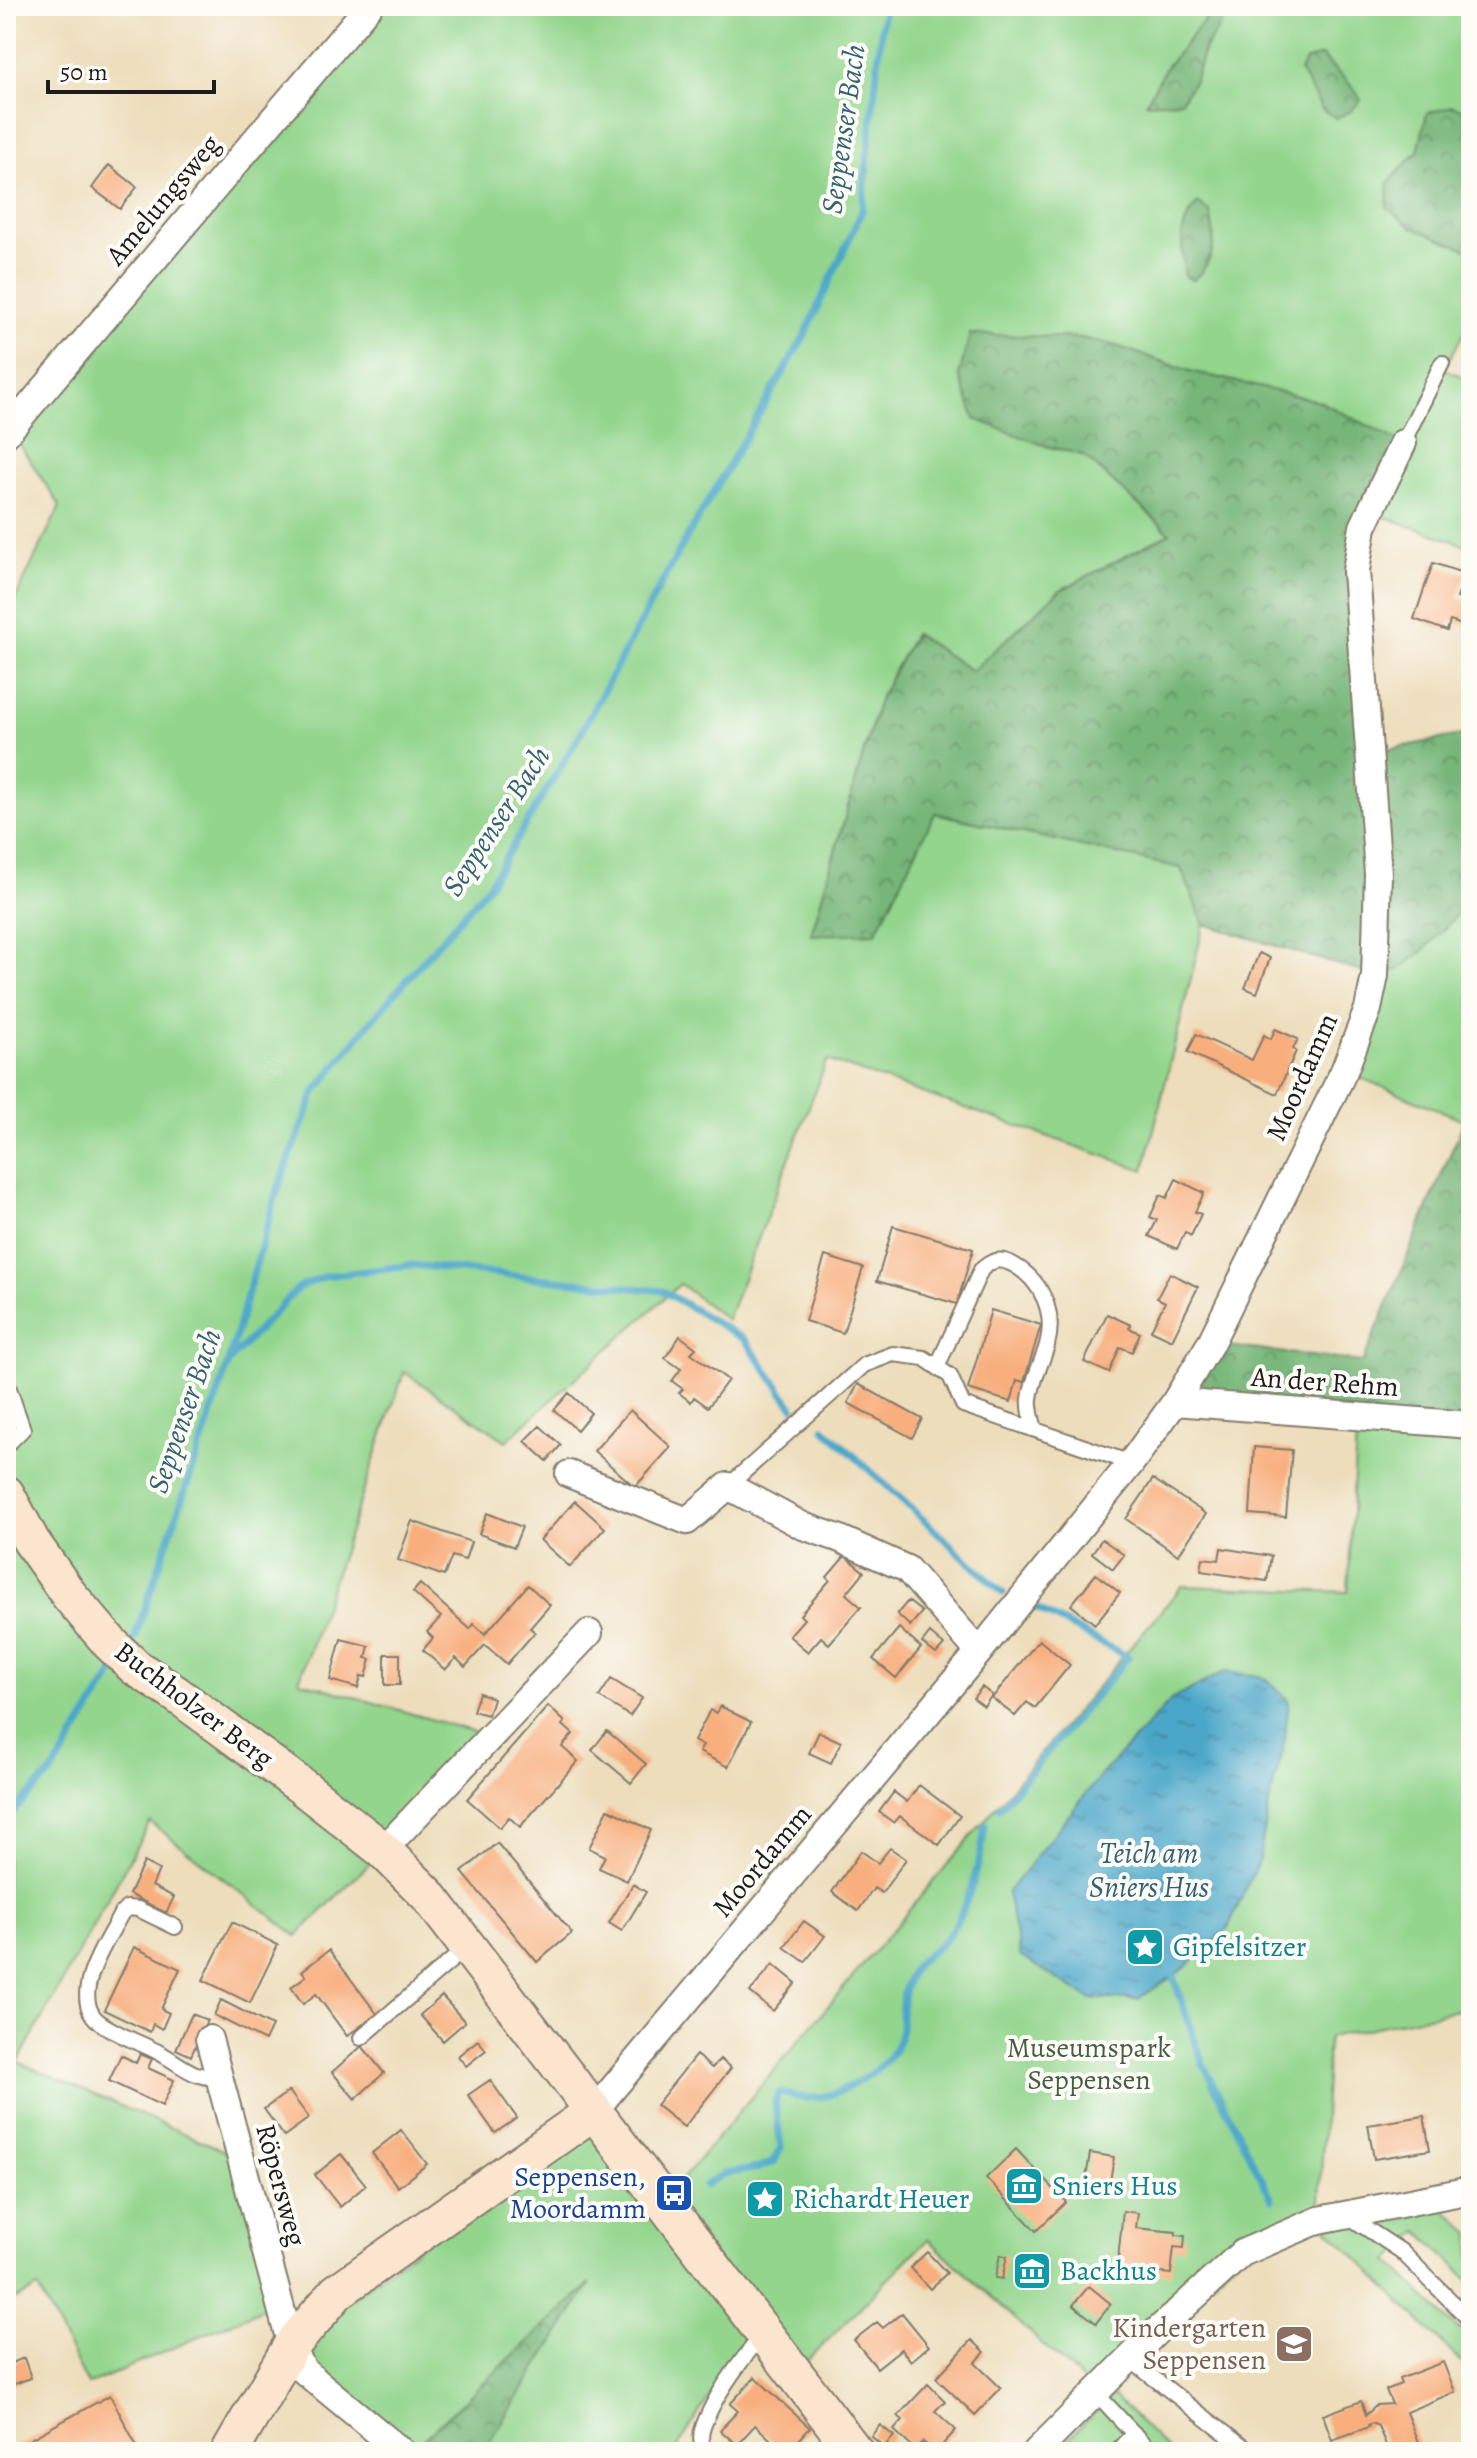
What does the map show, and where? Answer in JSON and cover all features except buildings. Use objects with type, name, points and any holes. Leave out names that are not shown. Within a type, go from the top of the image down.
[{"type":"main road","name":"Buchholzer Berg","points":[[6,1494],[31,1541],[69,1595],[123,1655],[383,1850],[428,1895],[855,2452]]},
{"type":"main road","points":[[230,2452],[291,2346],[337,2292],[594,2111]]},
{"type":"street","name":"Amelungsweg","points":[[6,434],[369,6]]},
{"type":"street","name":"Moordamm","points":[[594,2111],[979,1652],[1131,1463],[1175,1402],[1217,1331],[1344,1071],[1368,1009],[1375,976],[1378,874],[1356,571],[1363,527],[1403,443]]},
{"type":"street","name":"An der Rehm","points":[[1175,1402],[1471,1425]]},
{"type":"street","points":[[569,1474],[687,1521],[728,1486],[803,1526],[907,1569],[979,1652]]},
{"type":"street","points":[[383,1850],[589,1633]]},
{"type":"street","name":"Röpersweg","points":[[209,2039],[291,2346],[304,2371],[402,2452]]},
{"type":"street","points":[[1036,2452],[1242,2253],[1319,2220],[1471,2190]]},
{"type":"lane","points":[[1403,443],[1442,363]]},
{"type":"lane","points":[[937,1367],[981,1270],[991,1261],[1000,1260],[1027,1273],[1045,1298],[1050,1325],[1048,1343],[1030,1400],[1035,1429]]},
{"type":"lane","points":[[728,1486],[864,1365],[893,1354],[924,1358],[950,1376],[963,1405],[1131,1463]]},
{"type":"lane","points":[[6,1380],[23,1429],[6,1446]]},
{"type":"lane","points":[[175,1927],[138,1909],[127,1908],[90,1975],[86,1993],[89,2010],[100,2023],[164,2055],[194,2075],[219,2077]]},
{"type":"lane","points":[[361,2038],[467,1947]]},
{"type":"lane","points":[[1346,2215],[1401,2251],[1467,2317]]},
{"type":"lane","points":[[704,2452],[702,2429],[708,2415],[764,2333]]},
{"type":"lane","points":[[1129,2359],[1243,2447]]},
{"type":"lane","points":[[1096,2393],[1151,2452]]},
{"type":"lane","points":[[1116,2452],[1134,2433]]},
{"type":"green space","points":[[369,6],[1203,6],[1208,15],[1216,6],[1471,6],[1471,319],[1444,369],[1471,380],[1471,547],[1370,512],[1319,401],[1190,371],[1113,345],[1080,338],[969,335],[1046,446],[1083,455],[1170,533],[1059,591],[972,671],[914,634],[880,697],[811,934],[876,933],[934,813],[1181,868],[1204,924],[1144,1170],[827,1060],[727,1320],[680,1284],[506,1441],[404,1372],[299,1681],[492,1737],[297,1936],[150,1822],[18,2062],[241,2158],[279,2302],[88,2385],[38,2288],[6,2304],[6,618],[60,506],[10,430]]},
{"type":"green space","points":[[1203,6],[1256,6],[1228,13],[1204,50],[1195,79],[1181,101],[1146,103],[1166,67],[1208,16]]},
{"type":"green space","points":[[1322,56],[1361,100],[1351,111],[1336,118],[1322,109],[1300,71],[1306,60]]},
{"type":"green space","points":[[1452,106],[1471,112],[1471,251],[1411,227],[1387,207],[1389,182],[1418,151],[1427,113]]},
{"type":"green space","points":[[1198,203],[1210,212],[1214,241],[1211,257],[1193,281],[1185,276],[1182,237],[1186,220]]},
{"type":"green space","points":[[970,334],[1080,338],[1113,345],[1190,371],[1319,401],[1403,443],[1363,527],[1370,753],[1471,733],[1471,899],[1424,950],[1398,970],[1375,976],[1204,924],[1181,868],[935,813],[876,933],[811,935],[880,697],[915,634],[972,671],[1059,591],[1170,533],[1083,455],[1046,446],[975,419],[959,375]]},
{"type":"green space","points":[[1471,733],[1471,1123],[1344,1071]]},
{"type":"green space","points":[[1464,1121],[1471,1123],[1471,1425],[1175,1402],[1210,1344],[1363,1362]]},
{"type":"green space","name":"Museumspark Seppensen","points":[[1357,1416],[1471,1425],[1471,2007],[1328,2037],[1319,2219],[1432,2198],[1471,2233],[1471,2282],[1419,2231],[1389,2261],[1459,2331],[1471,2320],[1471,2372],[1319,2220],[1242,2253],[1096,2393],[928,2239],[795,2373],[755,2323],[675,2452],[483,2452],[588,2287],[410,2452],[291,2346],[594,2111],[664,2201],[1182,1586],[1348,1592]]},
{"type":"green space","points":[[591,2283],[483,2452],[410,2452],[420,2442]]},
{"type":"green space","points":[[1113,2395],[1170,2452],[1055,2452]]},
{"type":"water","name":"Teich am Sniers Hus","points":[[1224,1672],[1268,1680],[1289,1702],[1283,1750],[1259,1860],[1228,1928],[1182,1970],[1138,1999],[1090,1999],[1020,1956],[1007,1893],[1101,1775],[1172,1699]]},
{"type":"waterway","name":"Seppenser Bach","points":[[129,1648],[223,1380],[277,1191],[315,1092],[371,1021],[489,885],[578,738],[680,549],[804,337],[862,211],[884,6]]},
{"type":"waterway","points":[[228,1362],[298,1288],[325,1276],[411,1265],[663,1291],[745,1340],[793,1407]]},
{"type":"waterway","points":[[824,1428],[1003,1593]]},
{"type":"waterway","points":[[1000,1808],[1128,1657],[1037,1609]]},
{"type":"waterway","name":"Seppenser Bach","points":[[6,1819],[53,1771],[113,1673]]},
{"type":"waterway","points":[[705,2185],[724,2174],[774,2162],[781,2147],[775,2103],[779,2093],[805,2098],[821,2097],[861,2080],[885,2062],[901,2035],[902,2004],[910,1974],[923,1958],[945,1940],[967,1900],[977,1870],[985,1825]]},
{"type":"waterway","points":[[1173,1976],[1203,2064],[1272,2199]]},
{"type":"place","name":"Gipfelsitzer","points":[[1145,1947]]},
{"type":"place","name":"Sniers Hus","points":[[1024,2186]]},
{"type":"place","name":"Seppensen, Moordamm","points":[[674,2193]]},
{"type":"place","name":"Richardt Heuer","points":[[765,2199]]},
{"type":"place","name":"Backhus","points":[[1032,2271]]},
{"type":"place","name":"Kindergarten Seppensen","points":[[1294,2344]]}]
